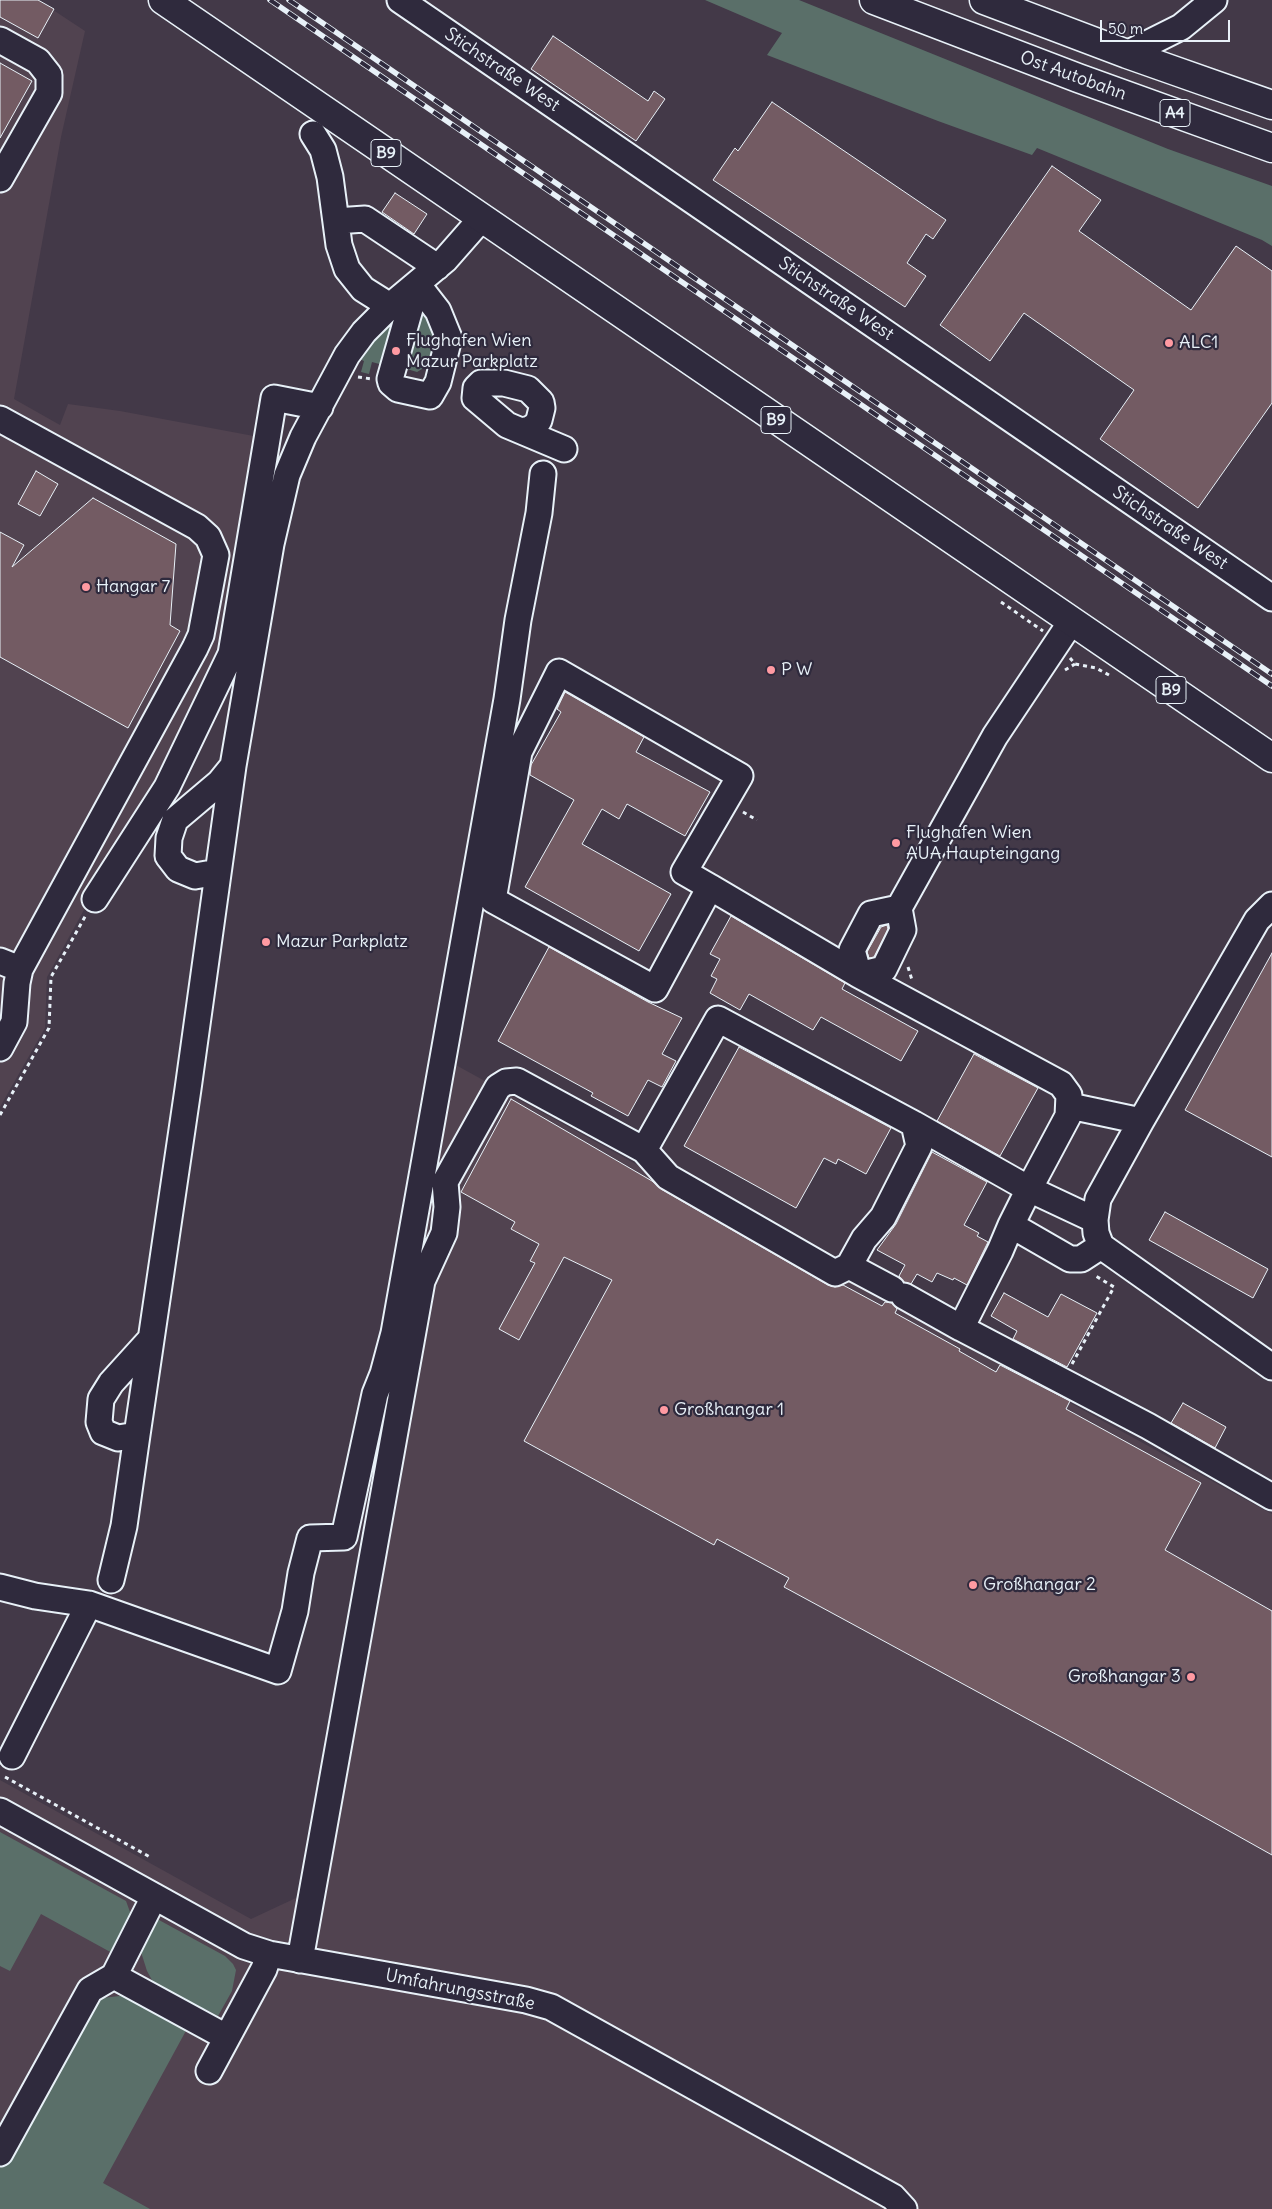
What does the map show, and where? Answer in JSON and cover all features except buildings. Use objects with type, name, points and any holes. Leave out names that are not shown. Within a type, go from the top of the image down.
[{"type":"main road","name":"B9","points":[[163,0],[1272,758]]},
{"type":"main road","name":"Ost Autobahn","points":[[874,0],[1078,78],[1272,148]]},
{"type":"main road","name":"A4","points":[[984,0],[1127,54],[1272,105]]},
{"type":"street","name":"Stichstraße West","points":[[400,0],[1270,592]]},
{"type":"street","points":[[1127,54],[1181,27],[1214,0]]},
{"type":"street","points":[[0,40],[38,61],[49,75],[49,93],[0,179]]},
{"type":"street","points":[[313,134],[324,150],[330,177],[339,245],[347,269],[363,289],[390,306]]},
{"type":"street","points":[[111,1580],[124,1526],[233,766],[276,520],[287,475],[347,355],[364,332],[390,306],[437,267],[481,219]]},
{"type":"street","points":[[336,221],[365,220],[437,267]]},
{"type":"street","points":[[95,899],[167,787],[231,654],[274,398],[320,407]]},
{"type":"street","points":[[0,419],[197,527],[208,536],[216,555],[201,635],[195,648],[10,965],[16,983],[14,1022],[0,1048]]},
{"type":"street","points":[[522,431],[564,449]]},
{"type":"street","points":[[0,1587],[35,1596],[89,1604],[278,1671],[293,1620],[301,1573],[310,1538],[344,1537],[375,1394],[383,1374],[394,1333],[507,699],[518,620],[539,513],[543,474]]},
{"type":"street","points":[[859,975],[884,969],[903,930],[899,908],[995,736],[1071,622]]},
{"type":"street","points":[[710,887],[655,989],[493,900],[519,752],[559,672],[740,776],[684,872],[710,887],[859,975],[1061,1084],[1069,1095],[1070,1106],[1068,1116],[1029,1189],[1000,1251],[960,1328]]},
{"type":"street","points":[[218,872],[195,876],[178,869],[168,856],[168,838],[175,820],[220,782],[233,766]]},
{"type":"street","points":[[1272,905],[1257,920],[1098,1199],[1095,1220],[1096,1233],[1101,1246],[1272,1366]]},
{"type":"street","points":[[859,975],[852,950],[871,914],[899,908]]},
{"type":"street","points":[[644,1150],[718,1019],[914,1124],[1029,1189],[1095,1220]]},
{"type":"street","points":[[300,1960],[348,1738],[368,1628],[415,1312],[422,1281],[444,1234],[447,1207],[445,1182],[498,1087],[506,1082],[517,1081],[644,1150],[668,1177],[835,1273],[849,1266],[864,1239],[883,1217],[919,1146],[914,1124]]},
{"type":"street","points":[[1070,1106],[1142,1121]]},
{"type":"street","points":[[1011,1225],[1070,1259],[1081,1259],[1101,1246]]},
{"type":"street","points":[[849,1266],[960,1328],[1148,1426],[1272,1497]]},
{"type":"street","points":[[137,1435],[118,1438],[104,1432],[99,1422],[99,1411],[101,1400],[112,1383],[150,1340]]},
{"type":"street","points":[[6,1765],[89,1604]]},
{"type":"street","name":"Umfahrungsstraße","points":[[0,1811],[244,1946],[269,1954],[300,1960],[526,2000],[551,2008],[893,2197],[904,2209]]},
{"type":"street","points":[[0,2153],[90,1990],[114,1976],[154,1897]]},
{"type":"street","points":[[209,2071],[264,1969],[269,1954]]},
{"type":"street","points":[[114,1976],[226,2037]]},
{"type":"path","points":[[356,385],[358,377],[380,381]]},
{"type":"path","points":[[0,1115],[49,1028],[51,977],[95,899]]},
{"type":"path","points":[[1064,1359],[1073,1364],[1114,1288],[1093,1275],[1086,1274]]},
{"type":"path","points":[[6,1765],[150,1857]]},
{"type":"shaded area","points":[[0,0],[38,0],[85,31],[61,137],[14,399],[60,425],[68,404],[120,411],[259,437],[216,670],[47,977],[45,1028],[0,1107]]},
{"type":"shaded area","points":[[454,1064],[1272,1514],[1272,2209],[0,2209],[0,1780],[251,1919],[298,1897]]},
{"type":"green space","points":[[705,0],[799,0],[1168,149],[1272,186],[1272,246],[1262,240],[1037,148],[1032,155],[767,55],[782,33]]},
{"type":"green space","points":[[420,308],[433,321],[438,347],[427,366],[417,372],[407,369],[403,365]]},
{"type":"green space","points":[[396,317],[383,365],[372,362],[369,374],[361,372],[364,361],[357,358]]},
{"type":"green space","points":[[0,1832],[126,1901],[130,1912],[130,1923],[114,1954],[41,1914],[10,1971],[0,1966]]},
{"type":"green space","points":[[159,1920],[225,1956],[233,1964],[236,1970],[232,1991],[218,2016],[205,2009],[202,2015],[158,1991],[147,1971],[141,1952],[141,1941],[153,1921]]},
{"type":"green space","points":[[128,1995],[188,2027],[103,2183],[150,2209],[0,2209],[0,2168],[94,1999]]},
{"type":"railway","points":[[270,0],[1272,686]]},
{"type":"railway","points":[[289,0],[1272,674]]},
{"type":"place","name":"ALC1","points":[[1169,343]]},
{"type":"place","name":"Flughafen Wien Mazur Parkplatz","points":[[396,351]]},
{"type":"place","name":"Hangar 7","points":[[86,587]]},
{"type":"place","name":"P W","points":[[771,670]]},
{"type":"place","name":"Flughafen Wien AUA Haupteingang","points":[[896,843]]},
{"type":"place","name":"Mazur Parkplatz","points":[[266,942]]},
{"type":"place","name":"Großhangar 1","points":[[664,1410]]},
{"type":"place","name":"Großhangar 2","points":[[973,1585]]},
{"type":"place","name":"Großhangar 3","points":[[1191,1677]]}]
